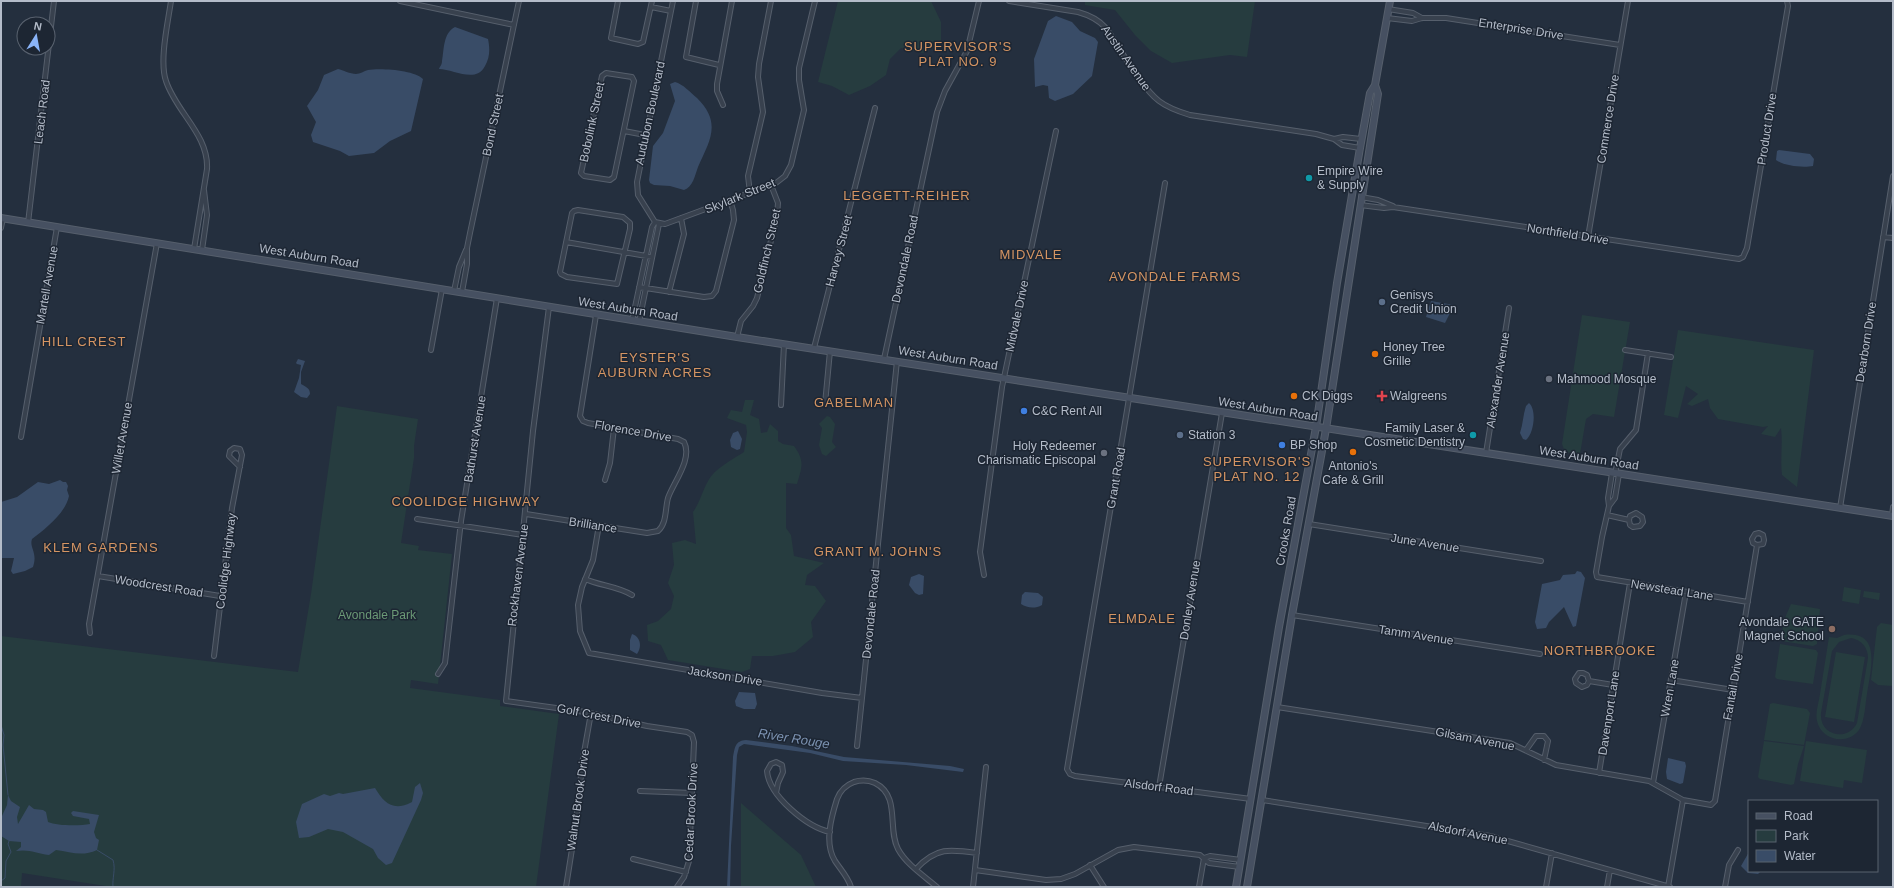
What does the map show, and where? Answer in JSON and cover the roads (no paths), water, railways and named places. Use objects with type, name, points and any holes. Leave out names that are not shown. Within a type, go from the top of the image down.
[{"type":"main road","name":"Crooks Road","points":[[1237,886],[1267,700],[1320,404],[1361,139],[1370,93],[1375,85],[1390,1]]},
{"type":"main road","name":"Crooks Road","points":[[1247,887],[1292,616],[1326,429],[1354,239],[1378,94],[1375,85]]},
{"type":"main road","points":[[1361,139],[1366,142],[1368,150]]},
{"type":"main road","points":[[1352,195],[1354,203],[1360,205]]},
{"type":"main road","name":"West Auburn Road","points":[[2,218],[632,321],[1892,516]]},
{"type":"main road","points":[[1346,231],[1353,233],[1354,239]]},
{"type":"main road","points":[[1332,319],[1339,321],[1341,328]]},
{"type":"main road","points":[[1320,404],[1323,408],[1329,409]]},
{"type":"main road","points":[[1313,445],[1319,447],[1322,452]]},
{"type":"main road","points":[[1300,516],[1302,524],[1306,526],[1309,524]]},
{"type":"main road","points":[[1293,554],[1299,555],[1302,560]]},
{"type":"main road","points":[[1267,700],[1270,707],[1277,707]]},
{"type":"main road","points":[[1258,755],[1265,756],[1268,762]]},
{"type":"street","name":"Leach Road","points":[[28,222],[54,1]]},
{"type":"street","points":[[171,1],[164,74],[168,87],[201,141],[206,152],[207,164],[204,190],[194,249]]},
{"type":"street","points":[[400,1],[514,25]]},
{"type":"street","name":"Bond Street","points":[[454,291],[459,267],[467,248],[519,1]]},
{"type":"street","points":[[618,1],[611,38],[638,44],[643,42],[652,1]]},
{"type":"street","name":"Audubon Boulevard","points":[[659,224],[655,222],[643,205],[637,191],[638,170],[674,1]]},
{"type":"street","points":[[696,1],[686,57],[719,65]]},
{"type":"street","points":[[723,105],[717,88],[719,65],[732,1]]},
{"type":"street","points":[[750,193],[748,176],[763,107],[758,77],[759,64],[771,1]]},
{"type":"street","name":"Skylark Street","points":[[659,224],[668,223],[771,185],[781,179],[790,168],[802,123],[804,107],[798,72],[815,1]]},
{"type":"street","name":"Devondale Road","points":[[884,359],[937,112],[945,91],[967,51],[979,1]]},
{"type":"street","name":"Austin Avenue","points":[[1009,1],[1078,12],[1088,15],[1100,22],[1106,28],[1146,87],[1159,101],[1172,109],[1190,115],[1316,134],[1334,139],[1342,145],[1360,148]]},
{"type":"street","name":"Commerce Drive","points":[[1588,237],[1628,1]]},
{"type":"street","name":"Product Drive","points":[[1742,257],[1747,248],[1788,6],[1786,1]]},
{"type":"street","points":[[651,7],[672,11]]},
{"type":"street","name":"Enterprise Drive","points":[[1388,9],[1413,13],[1422,18]]},
{"type":"street","name":"Enterprise Drive","points":[[1387,18],[1412,21],[1422,18],[1460,20],[1620,45]]},
{"type":"street","name":"Bobolink Street","points":[[603,74],[634,78],[624,131],[612,180],[582,175],[603,74]]},
{"type":"street","name":"Harvey Street","points":[[814,348],[875,108]]},
{"type":"street","points":[[624,131],[645,136]]},
{"type":"street","name":"Midvale Drive","points":[[984,574],[980,552],[1004,378],[1056,131]]},
{"type":"street","name":"Austin Avenue","points":[[1334,139],[1343,137],[1361,139]]},
{"type":"street","name":"Dearborn Drive","points":[[1840,508],[1893,176]]},
{"type":"street","name":"Grant Road","points":[[1068,772],[1067,767],[1165,183]]},
{"type":"street","name":"Goldfinch Street","points":[[737,337],[741,321],[753,306],[757,298],[778,216],[778,204],[771,185]]},
{"type":"street","points":[[202,250],[207,215],[204,190]]},
{"type":"street","name":"Northfield Drive","points":[[1361,197],[1378,200],[1393,207]]},
{"type":"street","points":[[639,287],[709,298],[714,294],[734,220],[734,210],[730,200]]},
{"type":"street","name":"Northfield Drive","points":[[1360,205],[1384,208],[1393,207],[1729,259],[1739,259],[1742,257]]},
{"type":"street","points":[[578,210],[623,217],[628,220],[630,225],[624,251],[618,281],[614,284],[567,277],[560,272],[572,214],[574,211],[578,210]]},
{"type":"street","points":[[1,228],[2,218]]},
{"type":"street","points":[[669,292],[684,234],[682,218]]},
{"type":"street","points":[[632,321],[655,222]]},
{"type":"street","points":[[639,322],[659,224]]},
{"type":"street","name":"Martell Avenue","points":[[21,437],[57,227]]},
{"type":"street","points":[[1883,237],[1893,238]]},
{"type":"street","points":[[566,242],[652,257]]},
{"type":"street","name":"Willet Avenue","points":[[90,633],[89,624],[157,243]]},
{"type":"street","name":"Bond Street","points":[[462,292],[467,264],[467,248]]},
{"type":"street","points":[[431,350],[442,289]]},
{"type":"street","name":"Bathurst Avenue","points":[[438,674],[445,663],[461,526],[498,298]]},
{"type":"street","name":"Rockhaven Avenue","points":[[506,701],[512,632],[526,514],[533,431],[549,307]]},
{"type":"street","name":"Alexander Avenue","points":[[1486,453],[1509,308]]},
{"type":"street","name":"Florence Drive","points":[[596,315],[580,411],[582,419],[588,423],[678,439],[685,444],[686,449],[682,468],[668,497],[664,523],[660,529]]},
{"type":"street","points":[[781,405],[784,344]]},
{"type":"street","points":[[1625,350],[1671,357]]},
{"type":"street","points":[[825,404],[830,351]]},
{"type":"street","points":[[1628,520],[1607,515],[1615,498],[1616,474],[1620,449],[1636,430],[1648,353]]},
{"type":"street","name":"Devondale Road","points":[[857,746],[897,361]]},
{"type":"street","name":"Donley Avenue","points":[[1159,787],[1222,412]]},
{"type":"street","points":[[605,480],[610,463],[614,428]]},
{"type":"street","name":"Coolidge Highway","points":[[214,656],[220,596],[233,500],[240,467],[242,452],[238,448],[234,448],[230,451],[229,456],[240,467]]},
{"type":"street","points":[[1610,506],[1608,498],[1616,474]]},
{"type":"street","points":[[1892,516],[1893,507]]},
{"type":"street","name":"Brilliance","points":[[526,514],[648,533],[656,532],[660,529]]},
{"type":"street","name":"Newstead Lane","points":[[1607,515],[1596,576],[1600,578],[1748,602]]},
{"type":"street","points":[[417,519],[523,535]]},
{"type":"street","name":"June Avenue","points":[[1309,524],[1542,561]]},
{"type":"street","points":[[598,525],[593,560],[585,579],[596,584],[618,588],[632,596]]},
{"type":"street","name":"Fantail Drive","points":[[1712,804],[1715,801],[1757,545]]},
{"type":"street","name":"Woodcrest Road","points":[[98,576],[220,596]]},
{"type":"street","name":"Jackson Drive","points":[[585,579],[579,600],[578,618],[582,639],[588,653],[822,693],[862,698]]},
{"type":"street","name":"Davenport Lane","points":[[1599,773],[1630,583]]},
{"type":"street","name":"Wren Lane","points":[[1653,783],[1686,592]]},
{"type":"street","name":"Tamm Avenue","points":[[1292,616],[1540,654]]},
{"type":"street","points":[[1671,680],[1733,690]]},
{"type":"street","points":[[1589,681],[1613,685]]},
{"type":"street","name":"Golf Crest Drive","points":[[506,701],[591,713],[647,726],[687,732],[692,735]]},
{"type":"street","name":"Gilsam Avenue","points":[[1277,707],[1506,742],[1560,766],[1653,783],[1683,800],[1709,805],[1712,804]]},
{"type":"street","name":"Walnut Brook Drive","points":[[566,887],[575,830],[583,758],[591,713]]},
{"type":"street","name":"Cedar Brook Drive","points":[[677,887],[686,872],[690,856],[694,742],[692,735]]},
{"type":"street","points":[[1526,750],[1536,736],[1544,736],[1548,741],[1544,760]]},
{"type":"street","points":[[776,793],[783,769],[782,765],[776,762],[769,766],[767,772],[770,784],[776,793],[812,826],[830,832]]},
{"type":"street","points":[[973,887],[986,767]]},
{"type":"street","name":"Alsdorf Road","points":[[1068,772],[1075,776],[1251,799]]},
{"type":"street","points":[[851,887],[830,850],[830,832],[838,797],[844,789],[858,781],[875,783],[883,788],[890,801],[893,816],[894,840],[897,849],[904,858],[937,887]]},
{"type":"street","points":[[640,791],[692,793]]},
{"type":"street","name":"Alsdorf Avenue","points":[[1262,800],[1474,833],[1552,853],[1668,887]]},
{"type":"street","points":[[1668,887],[1683,800]]},
{"type":"street","points":[[975,870],[1055,880],[1068,877],[1118,850],[1134,847],[1200,855],[1209,863],[1240,867]]},
{"type":"street","points":[[916,869],[929,856],[940,851],[951,850],[977,853]]},
{"type":"street","points":[[1725,887],[1729,865],[1738,850]]},
{"type":"street","points":[[1546,887],[1552,853]]},
{"type":"street","points":[[1204,858],[1210,856],[1241,860]]},
{"type":"street","points":[[1200,887],[1204,858]]},
{"type":"street","points":[[633,859],[686,872]]},
{"type":"street","points":[[1090,865],[1104,887]]},
{"type":"street","points":[[1607,887],[1610,870]]},
{"type":"water","points":[[1056,16],[1072,22],[1080,31],[1095,38],[1098,42],[1092,76],[1073,94],[1055,101],[1049,98],[1048,86],[1043,85],[1035,87],[1034,59],[1048,21]]},
{"type":"water","points":[[455,27],[488,39],[488,59],[481,71],[476,74],[470,75],[439,69],[442,64],[446,37]]},
{"type":"water","points":[[338,69],[356,74],[374,69],[397,70],[419,76],[423,79],[411,131],[390,141],[374,153],[349,156],[340,151],[313,142],[311,135],[316,122],[307,106],[318,90],[324,75]]},
{"type":"water","points":[[675,82],[684,87],[705,107],[711,124],[710,140],[690,186],[684,190],[670,186],[654,185],[650,183],[649,180],[653,146],[663,133],[675,101],[670,84]]},
{"type":"water","points":[[1777,151],[1810,154],[1814,159],[1813,166],[1794,166],[1779,162],[1776,160]]},
{"type":"water","points":[[1431,301],[1454,305],[1445,323],[1426,317]]},
{"type":"water","points":[[298,359],[305,361],[301,372],[301,384],[309,390],[310,394],[307,398],[301,397],[294,392],[299,378],[301,365],[296,363]]},
{"type":"water","points":[[1529,403],[1533,411],[1534,422],[1529,437],[1526,440],[1523,439],[1520,433],[1526,406]]},
{"type":"water","points":[[738,431],[742,439],[740,449],[737,450],[731,447],[730,440],[733,433]]},
{"type":"water","points":[[60,480],[66,482],[68,486],[67,490],[69,496],[67,503],[59,515],[43,531],[32,539],[31,542],[35,558],[33,567],[13,574],[11,571],[14,558],[1,558],[1,502],[17,497],[38,482],[49,484]]},
{"type":"water","points":[[1577,571],[1581,572],[1585,578],[1576,626],[1573,627],[1564,607],[1549,622],[1546,628],[1537,629],[1535,622],[1542,584],[1560,580],[1563,575],[1575,574]]},
{"type":"water","points":[[919,574],[924,576],[923,594],[919,595],[915,593],[909,585],[911,577]]},
{"type":"water","points":[[1025,592],[1038,593],[1043,597],[1042,605],[1031,608],[1021,604],[1022,595]]},
{"type":"water","points":[[632,634],[637,637],[640,642],[640,648],[637,654],[630,650],[630,640]]},
{"type":"water","points":[[739,692],[755,693],[757,704],[755,709],[744,709],[736,706],[735,701]]},
{"type":"water","points":[[746,740],[792,746],[844,757],[950,766],[964,769],[963,772],[906,765],[843,761],[810,753],[744,744],[739,747],[737,755],[730,887],[727,887],[733,757],[735,747],[738,743]]},
{"type":"water","points":[[1668,758],[1685,762],[1686,766],[1683,783],[1680,784],[1667,779],[1666,772]]},
{"type":"water","points":[[420,783],[423,793],[421,800],[392,863],[386,865],[378,858],[373,849],[343,832],[328,829],[309,837],[299,838],[296,822],[302,804],[324,794],[330,796],[339,793],[343,794],[375,788],[386,802],[394,806],[399,806],[412,802],[415,787]]},
{"type":"water","points":[[8,795],[11,801],[20,807],[17,817],[18,824],[29,805],[34,809],[43,810],[46,812],[48,822],[63,825],[90,824],[89,819],[73,816],[71,813],[73,811],[99,815],[94,832],[96,838],[99,840],[97,850],[81,854],[56,850],[49,855],[29,851],[16,851],[21,847],[21,842],[9,841],[1,836],[2,816],[7,805]]},
{"type":"water","points":[[1748,854],[1748,872],[1760,872],[1758,874],[1748,873],[1741,866]]},
{"type":"waterway","points":[[1,725],[4,735],[3,745],[8,795]]},
{"type":"waterway","points":[[1,881],[5,878],[6,861],[11,852],[8,844],[9,841]]},
{"type":"waterway","points":[[97,850],[113,860],[113,887]]},
{"type":"place","name":"Empire Wire & Supply","points":[[1309,178]]},
{"type":"place","name":"Genisys Credit Union","points":[[1382,302]]},
{"type":"place","name":"Honey Tree Grille","points":[[1375,354]]},
{"type":"place","name":"Mahmood Mosque","points":[[1549,379]]},
{"type":"place","name":"CK Diggs","points":[[1294,396]]},
{"type":"place","name":"Walgreens","points":[[1382,396]]},
{"type":"place","name":"C&C Rent All","points":[[1024,411]]},
{"type":"place","name":"Station 3","points":[[1180,435]]},
{"type":"place","name":"Family Laser & Cosmetic Dentistry","points":[[1473,435]]},
{"type":"place","name":"BP Shop","points":[[1282,445]]},
{"type":"place","name":"Antonio's Cafe & Grill","points":[[1353,452]]},
{"type":"place","name":"Holy Redeemer Charismatic Episcopal","points":[[1104,453]]},
{"type":"place","name":"Avondale GATE Magnet School","points":[[1832,629]]},
{"type":"district","name":"SUPERVISOR'S PLAT NO. 9","points":[[958,54]]},
{"type":"district","name":"LEGGETT-REIHER","points":[[907,195]]},
{"type":"district","name":"MIDVALE","points":[[1031,254]]},
{"type":"district","name":"AVONDALE FARMS","points":[[1175,276]]},
{"type":"district","name":"HILL CREST","points":[[84,341]]},
{"type":"district","name":"EYSTER'S AUBURN ACRES","points":[[655,364]]},
{"type":"district","name":"GABELMAN","points":[[854,402]]},
{"type":"district","name":"SUPERVISOR'S PLAT NO. 12","points":[[1257,468]]},
{"type":"district","name":"COOLIDGE HIGHWAY","points":[[466,501]]},
{"type":"district","name":"KLEM GARDENS","points":[[101,547]]},
{"type":"district","name":"GRANT M. JOHN'S","points":[[878,551]]},
{"type":"district","name":"ELMDALE","points":[[1142,618]]},
{"type":"district","name":"NORTHBROOKE","points":[[1600,650]]},
{"type":"park label","name":"Avondale Park","points":[[377,615]]},
{"type":"water label","name":"River Rouge","points":[[794,738]]}]
